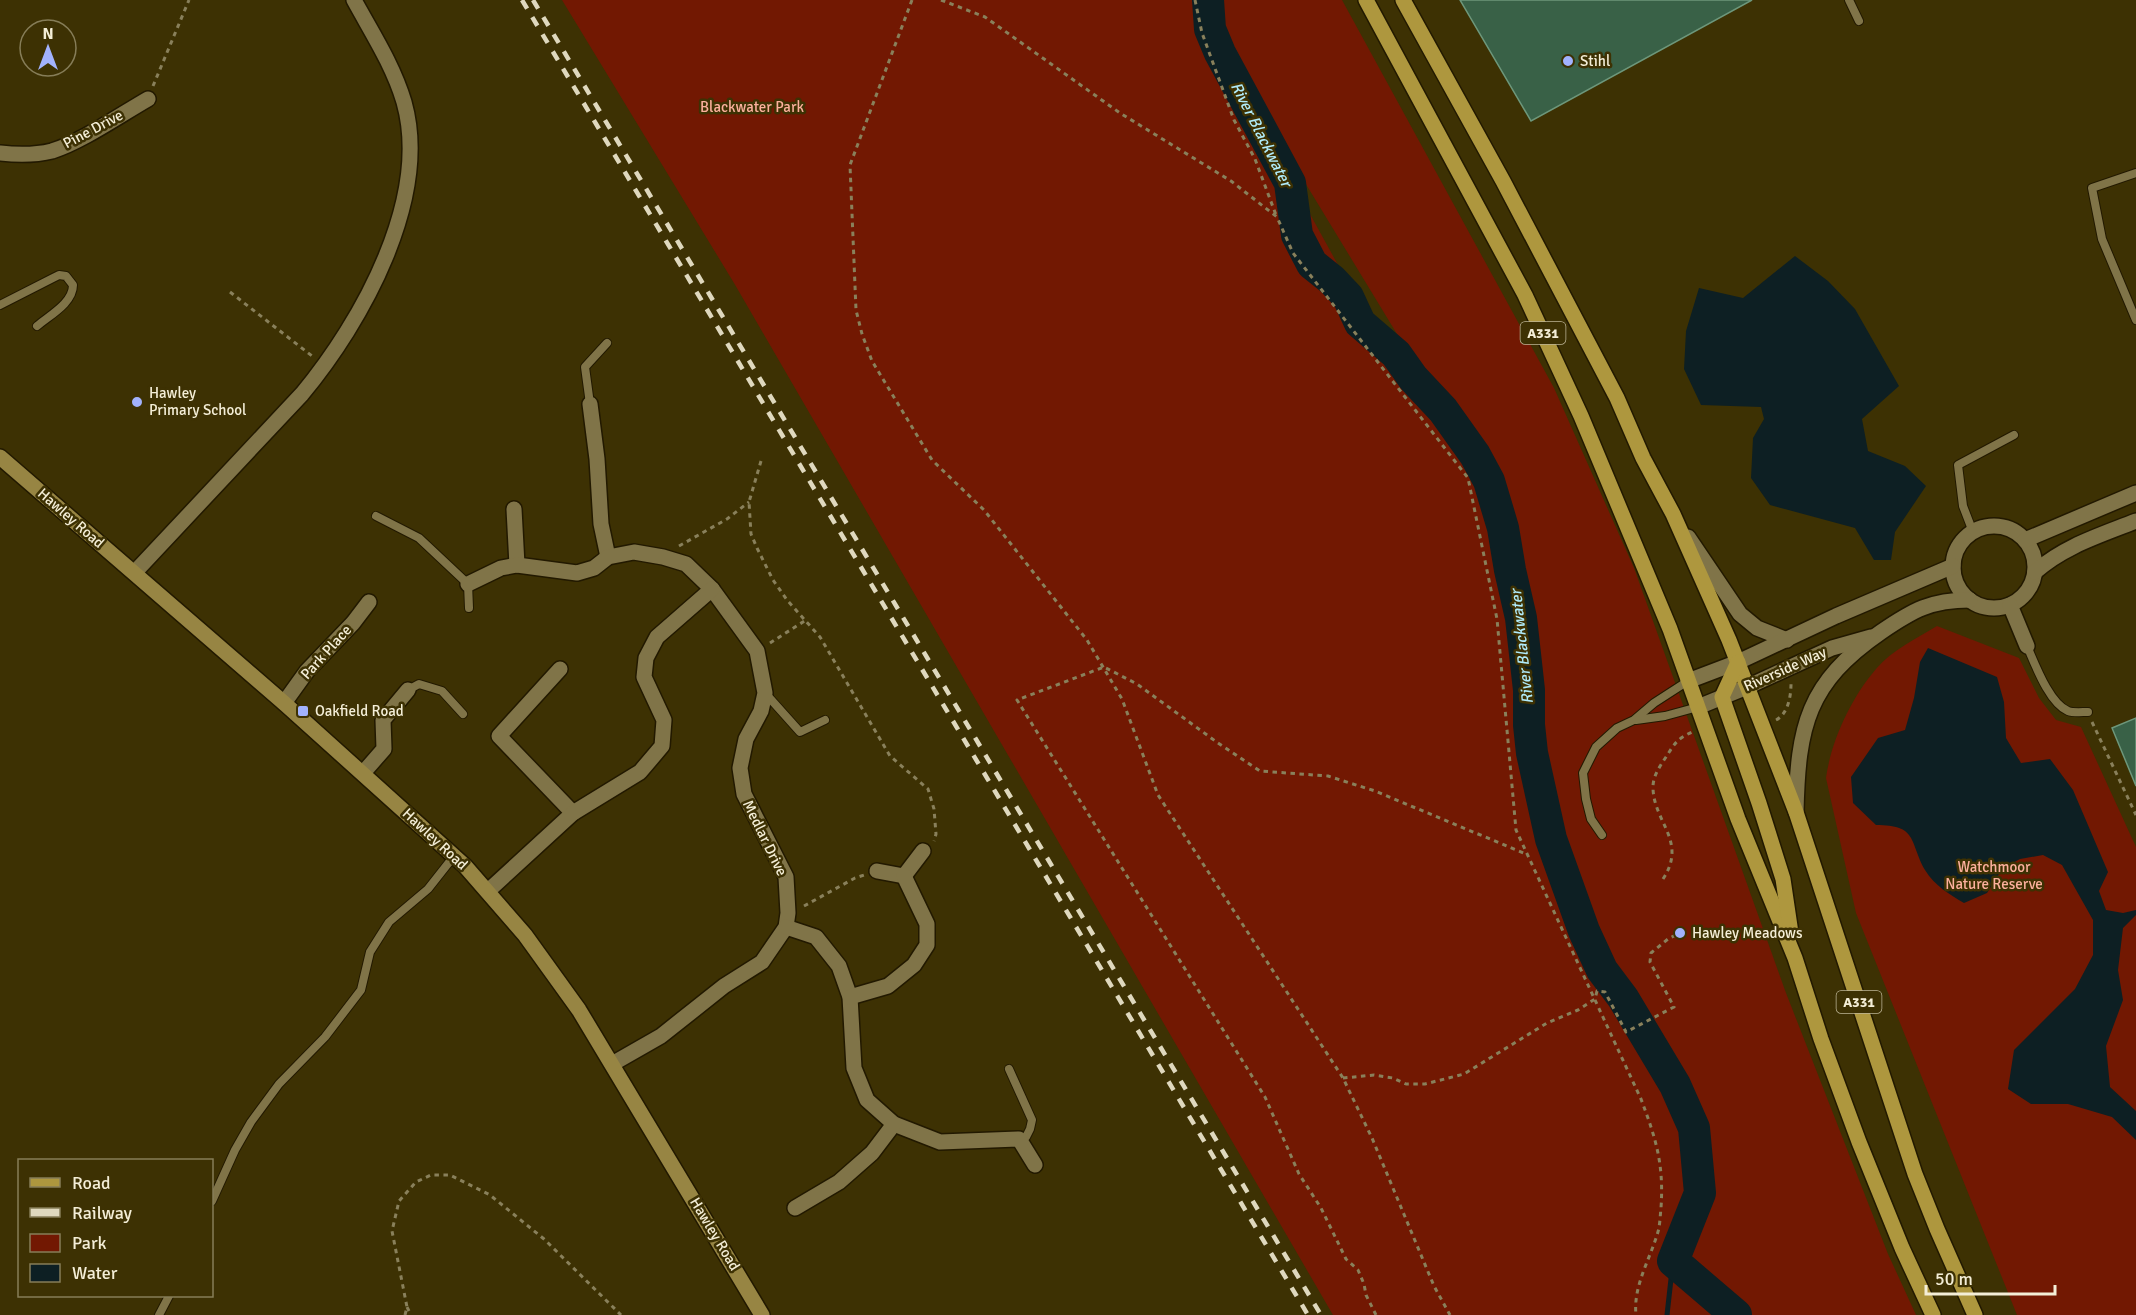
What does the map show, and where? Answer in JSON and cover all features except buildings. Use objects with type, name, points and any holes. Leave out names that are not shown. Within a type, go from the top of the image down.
[{"type":"main road","name":"A331","points":[[1366,0],[1525,295],[1581,416],[1670,629],[1738,819],[1795,958],[1846,1109],[1902,1248],[1933,1315]]},
{"type":"main road","name":"A331","points":[[1402,0],[1444,72],[1617,398],[1643,458],[1673,514],[1738,662],[1796,812],[1915,1174],[1941,1240],[1975,1315]]},
{"type":"main road","name":"Hawley Road","points":[[0,457],[135,572],[363,773],[454,856],[488,891],[556,977],[612,1064],[762,1315]]},
{"type":"main road","points":[[1722,698],[1738,662]]},
{"type":"main road","name":"A331","points":[[1722,698],[1760,803],[1783,879],[1795,958]]},
{"type":"street","points":[[135,572],[326,366],[359,314],[386,258],[400,215],[410,139],[404,104],[390,63],[354,0]]},
{"type":"street","name":"Pine Drive","points":[[0,153],[18,155],[50,151],[67,145],[148,99]]},
{"type":"street","points":[[590,404],[597,459],[601,524],[608,557]]},
{"type":"street","points":[[2025,540],[2136,493]]},
{"type":"street","points":[[514,509],[517,565]]},
{"type":"street","name":"Riverside Way","points":[[1673,514],[1740,614],[1757,628],[1787,639]]},
{"type":"street","points":[[2035,572],[2050,558],[2069,548],[2136,521]]},
{"type":"street","points":[[1970,600],[1963,594],[1956,582],[1953,566],[1957,550],[1964,540],[1973,532],[1992,526],[2017,533],[2025,540],[2033,555],[2035,572],[2026,593],[2010,605],[2027,646]]},
{"type":"street","name":"Medlar Drive","points":[[468,584],[501,568],[517,565],[577,573],[594,568],[608,557],[634,552],[686,564],[712,589],[757,651],[765,693],[761,711],[746,739],[740,768],[744,794],[786,877],[787,920]]},
{"type":"street","name":"Riverside Way","points":[[1688,681],[1738,662],[1953,566]]},
{"type":"street","points":[[488,891],[573,813],[640,772],[662,746],[664,720],[644,677],[646,657],[657,637],[712,589]]},
{"type":"street","name":"Riverside Way","points":[[1796,812],[1798,755],[1811,710],[1824,684],[1849,657],[1907,615],[1931,604],[1947,600],[1970,600],[1983,606],[2000,608],[2010,605]]},
{"type":"street","name":"Park Place","points":[[284,703],[307,671],[353,623],[369,602]]},
{"type":"street","name":"Riverside Way","points":[[1698,707],[1832,648],[1874,637]]},
{"type":"street","points":[[560,669],[499,736],[573,813]]},
{"type":"street","points":[[363,773],[384,749],[383,720],[408,690]]},
{"type":"street","points":[[904,876],[923,850]]},
{"type":"street","points":[[877,871],[904,876]]},
{"type":"street","points":[[850,997],[888,986],[914,965],[927,945],[927,924],[904,876]]},
{"type":"street","points":[[612,1064],[661,1036],[724,986],[762,962],[787,920],[816,937],[839,966],[850,997],[854,1068],[867,1100],[894,1124],[940,1142],[1019,1139],[1035,1165]]},
{"type":"street","points":[[795,1208],[839,1182],[872,1153],[894,1124]]},
{"type":"lane","points":[[1411,0],[1444,72]]},
{"type":"lane","points":[[1849,0],[1859,21]]},
{"type":"lane","points":[[2136,173],[2092,188],[2102,239],[2136,320]]},
{"type":"lane","points":[[0,305],[59,275],[66,276],[73,285],[71,296],[36,326]]},
{"type":"lane","points":[[590,404],[585,367],[608,343]]},
{"type":"lane","points":[[1973,532],[1963,506],[1958,465],[2014,435]]},
{"type":"lane","points":[[376,516],[419,538],[468,584],[469,608]]},
{"type":"lane","points":[[2027,646],[2039,674],[2055,700],[2068,711],[2088,712]]},
{"type":"lane","points":[[1602,835],[1591,819],[1583,773],[1596,747],[1617,728],[1634,720],[1688,681]]},
{"type":"lane","points":[[408,690],[419,684],[442,692],[463,714]]},
{"type":"lane","points":[[765,693],[800,732],[825,720]]},
{"type":"lane","points":[[1634,720],[1665,716],[1698,707]]},
{"type":"lane","points":[[213,1199],[235,1150],[251,1122],[279,1084],[325,1037],[361,990],[370,952],[389,922],[428,889],[454,856]]},
{"type":"lane","points":[[1009,1069],[1032,1120],[1026,1137],[1019,1139]]},
{"type":"lane","points":[[159,1315],[168,1297]]},
{"type":"path","points":[[148,99],[189,0]]},
{"type":"path","points":[[912,0],[850,165],[856,310],[872,361],[932,460],[984,510],[1087,639],[1122,699],[1158,795],[1343,1078],[1372,1138],[1434,1286],[1450,1315]]},
{"type":"path","points":[[941,0],[985,17],[1120,113],[1231,181],[1277,217]]},
{"type":"path","points":[[1195,0],[1202,33],[1234,120],[1255,159],[1293,253],[1468,478],[1497,619],[1516,830],[1641,1099],[1657,1141],[1662,1173],[1659,1232],[1639,1285],[1635,1305],[1636,1315]]},
{"type":"path","points":[[230,292],[326,366]]},
{"type":"path","points":[[761,461],[750,492],[751,534],[773,580],[787,600],[820,637],[890,756],[927,789],[934,809],[936,834],[931,848],[923,850]]},
{"type":"path","points":[[663,557],[727,519],[749,502]]},
{"type":"path","points":[[757,651],[806,620]]},
{"type":"path","points":[[1376,1315],[1366,1295],[1358,1270],[1346,1259],[1321,1208],[1299,1174],[1265,1097],[1017,700],[1104,668],[1137,684],[1260,771],[1328,776],[1375,791],[1528,855]]},
{"type":"path","points":[[1780,718],[1789,701],[1791,685]]},
{"type":"path","points":[[2088,712],[2136,815]]},
{"type":"path","points":[[1662,879],[1669,869],[1672,852],[1670,838],[1654,796],[1653,786],[1655,777],[1678,738],[1694,731]]},
{"type":"path","points":[[787,920],[855,878],[877,871]]},
{"type":"path","points":[[1343,1078],[1374,1075],[1393,1078],[1406,1084],[1425,1084],[1464,1074],[1547,1023],[1578,1010],[1594,999],[1595,994],[1600,991],[1605,992],[1626,1032],[1674,1007],[1650,962],[1651,953],[1668,939],[1680,933]]},
{"type":"path","points":[[411,1315],[407,1307],[392,1232],[399,1201],[416,1182],[431,1175],[450,1175],[490,1195],[544,1239],[621,1315]]},
{"type":"path","points":[[405,1315],[407,1307]]},
{"type":"green space","name":"Hawley Meadows","points":[[562,0],[1342,0],[1554,388],[1634,568],[1786,993],[1888,1254],[1916,1315],[1333,1315],[734,283]],"holes":[[[1208,23],[1411,357],[1387,354],[1217,45]]]},
{"type":"green space","name":"Watchmoor Nature Reserve","points":[[1937,626],[2019,658],[2039,698],[2056,720],[2081,727],[2136,847],[2136,1315],[2017,1315],[1856,913],[1826,778],[1832,749],[1843,720],[1858,693],[1876,669],[1897,650]]},
{"type":"water","points":[[1795,256],[1828,281],[1855,309],[1899,386],[1862,419],[1868,451],[1905,466],[1926,486],[1895,532],[1891,560],[1874,560],[1855,528],[1770,505],[1751,478],[1753,438],[1764,419],[1761,407],[1701,405],[1684,369],[1686,331],[1699,288],[1743,298]]},
{"type":"water","points":[[1928,648],[1997,677],[2004,702],[2006,738],[2021,763],[2050,759],[2073,790],[2108,872],[2099,891],[2106,910],[2123,913],[2136,910],[2136,915],[2123,928],[2118,970],[2123,1000],[2106,1046],[2110,1087],[2136,1111],[2136,1140],[2112,1117],[2068,1104],[2031,1104],[2008,1089],[2014,1050],[2075,989],[2093,955],[2093,920],[2062,865],[2043,855],[2020,859],[2003,868],[1987,893],[1964,903],[1933,881],[1906,832],[1899,828],[1876,825],[1853,803],[1851,777],[1878,738],[1905,730],[1914,698],[1920,662]]},
{"type":"waterway","name":"River Blackwater","points":[[1208,0],[1210,29],[1220,53],[1290,183],[1297,235],[1312,264],[1348,297],[1360,323],[1396,354],[1413,378],[1443,410],[1475,455],[1489,481],[1503,528],[1521,618],[1529,690],[1532,753],[1551,839],[1584,931],[1602,970],[1623,998],[1675,1085],[1694,1128],[1700,1193],[1673,1261],[1736,1315]]},
{"type":"waterway","points":[[1667,1315],[1673,1261]]},
{"type":"railway","points":[[522,0],[1308,1315]]},
{"type":"railway","points":[[533,0],[1321,1315]]},
{"type":"place","name":"Stihl","points":[[1568,61]]},
{"type":"place","name":"Hawley Primary School","points":[[137,402]]},
{"type":"place","name":"Oakfield Road","points":[[303,711]]},
{"type":"place","name":"Hawley Meadows","points":[[1680,933]]},
{"type":"park label","name":"Blackwater Park","points":[[752,107]]}]
